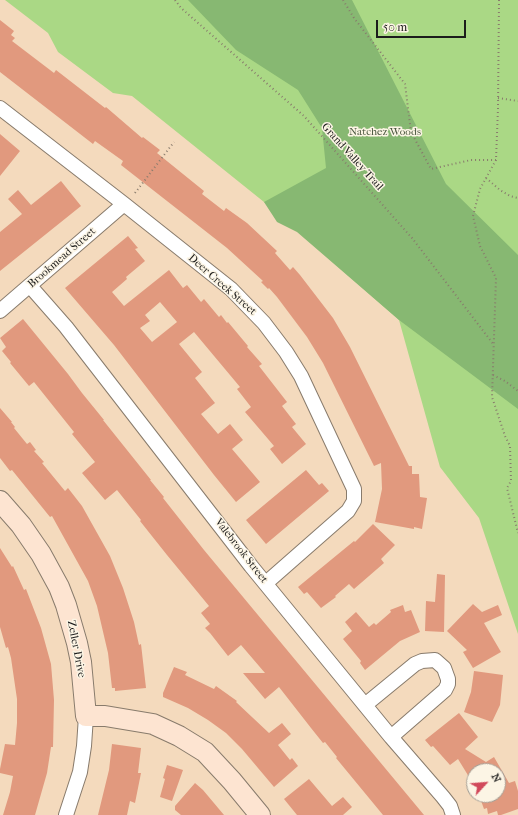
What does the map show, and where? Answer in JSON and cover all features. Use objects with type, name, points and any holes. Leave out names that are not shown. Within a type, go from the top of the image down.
[{"type":"street","name":"Deer Creek Street","points":[[0,108],[231,289],[264,323],[286,352],[301,376],[354,489],[354,501],[348,511],[266,583]]},
{"type":"street","name":"Brookmead Street","points":[[0,311],[124,204]]},
{"type":"street","name":"Valebrook Street","points":[[30,286],[66,327],[266,583],[391,737],[443,797],[450,806],[453,815]]},
{"type":"street","name":"Zeller Drive","points":[[0,501],[21,525],[41,554],[59,587],[66,605],[81,662],[86,716],[84,746],[80,772],[66,815]]},
{"type":"street","points":[[365,705],[422,660],[435,660],[444,668],[448,679],[448,684],[445,690],[391,737]]},
{"type":"street","points":[[86,716],[105,716],[153,724],[179,736],[205,752],[232,781],[260,815]]},
{"type":"path","name":"Grand Valley Trail","points":[[175,0],[181,8],[304,116],[412,238],[495,346]]},
{"type":"path","points":[[344,0],[354,18],[405,84],[411,132],[431,169],[471,160],[496,160]]},
{"type":"path","points":[[500,0],[496,160],[480,189],[473,216],[480,246],[496,278],[495,346],[492,397],[510,446],[511,481],[507,488],[518,533]]},
{"type":"path","points":[[498,98],[518,101]]},
{"type":"path","points":[[135,193],[174,142]]},
{"type":"path","points":[[486,178],[500,190],[510,196],[518,198]]},
{"type":"path","points":[[493,375],[505,381],[518,391]]},
{"type":"green space","name":"Natchez Woods","points":[[5,0],[518,0],[518,634],[479,518],[440,467],[399,320],[264,202],[132,96],[113,93],[58,52],[48,33]]},
{"type":"green space","points":[[188,0],[352,0],[446,184],[518,255],[518,409],[399,320],[297,232],[277,222],[264,202],[326,168],[322,128],[298,90],[236,50]]},
{"type":"building","points":[[0,20],[14,31],[11,35],[15,38],[12,41],[54,73],[56,70],[105,108],[106,107],[142,138],[143,137],[160,150],[157,153],[204,191],[202,194],[224,211],[226,208],[247,223],[277,251],[275,253],[290,270],[293,267],[300,275],[333,318],[350,347],[409,466],[412,466],[412,474],[419,474],[420,497],[427,498],[422,529],[375,522],[382,489],[381,463],[374,466],[323,363],[307,337],[277,297],[261,282],[263,281],[227,248],[121,165],[123,161],[95,141],[93,144],[0,72]]},
{"type":"building","points":[[0,134],[20,151],[0,176]]},
{"type":"building","points":[[61,181],[81,206],[0,271],[0,232],[22,214],[8,199],[18,190],[31,205]]},
{"type":"building","points":[[128,236],[138,248],[135,249],[145,261],[126,277],[127,279],[112,292],[124,306],[169,270],[183,288],[187,285],[201,302],[204,299],[219,317],[221,315],[248,346],[247,347],[262,364],[259,366],[287,402],[282,406],[296,424],[292,427],[306,444],[282,464],[270,449],[274,446],[245,412],[251,407],[237,389],[240,387],[194,332],[179,344],[202,372],[195,378],[215,403],[201,414],[218,434],[230,424],[243,440],[232,449],[260,482],[236,502],[114,345],[65,288]],"holes":[[[160,302],[177,322],[152,342],[140,328],[150,321],[145,315]]]},
{"type":"building","points":[[23,319],[68,374],[204,550],[424,815],[383,815],[279,687],[265,699],[243,673],[265,673],[241,645],[228,656],[205,628],[210,624],[201,613],[209,606],[140,521],[141,520],[117,490],[105,500],[82,473],[95,462],[72,434],[74,432],[34,382],[29,386],[2,351],[6,347],[0,338]]},
{"type":"building","points":[[0,408],[12,422],[15,427],[14,428],[27,444],[30,442],[36,450],[34,451],[44,462],[42,463],[65,491],[68,488],[82,506],[110,556],[123,588],[134,622],[139,645],[141,644],[146,688],[115,691],[115,688],[112,688],[108,653],[97,606],[88,581],[52,516],[50,517],[12,470],[10,471],[0,458]]},
{"type":"building","points":[[306,470],[319,485],[322,483],[329,491],[266,544],[246,520]]},
{"type":"building","points":[[373,524],[395,545],[381,559],[384,563],[354,589],[349,584],[335,596],[336,597],[321,608],[307,592],[304,594],[298,587],[354,541],[355,542]]},
{"type":"building","points":[[0,548],[12,567],[13,566],[24,590],[26,589],[41,628],[51,664],[54,700],[53,747],[51,747],[47,773],[35,815],[3,815],[13,776],[0,773],[0,769],[5,744],[15,745],[17,699],[11,658],[8,647],[6,648],[0,627]]},
{"type":"building","points":[[437,574],[445,575],[444,632],[425,631],[426,601],[435,602]]},
{"type":"building","points":[[473,604],[482,612],[498,605],[502,615],[484,623],[501,652],[473,668],[463,652],[467,650],[447,631]]},
{"type":"building","points":[[403,605],[405,612],[411,610],[420,632],[400,641],[365,670],[360,663],[361,661],[343,639],[352,631],[345,622],[356,612],[369,627],[374,623],[376,625],[391,612],[390,610]]},
{"type":"building","points":[[174,667],[187,672],[185,675],[214,689],[216,686],[237,701],[236,702],[269,733],[282,723],[291,734],[278,745],[290,760],[292,758],[298,766],[274,787],[242,749],[226,733],[188,708],[163,697],[163,693]]},
{"type":"building","points":[[474,671],[503,675],[500,705],[492,722],[464,712],[471,692]]},
{"type":"building","points":[[459,713],[478,737],[465,749],[486,762],[494,757],[497,763],[466,763],[466,772],[458,759],[450,765],[433,746],[431,747],[425,740]]},
{"type":"building","points":[[112,744],[141,748],[138,773],[141,773],[135,803],[130,801],[127,815],[98,815],[109,770]]},
{"type":"building","points":[[167,765],[183,770],[172,801],[160,797]]},
{"type":"building","points":[[506,778],[509,783],[515,781],[518,791],[518,809],[498,815],[497,811],[488,814],[487,808],[484,809],[482,803],[506,803]]},
{"type":"building","points":[[309,779],[332,806],[343,797],[352,807],[343,815],[297,815],[284,799]]},
{"type":"building","points":[[195,783],[203,790],[224,815],[181,815],[175,810],[175,806]]}]
